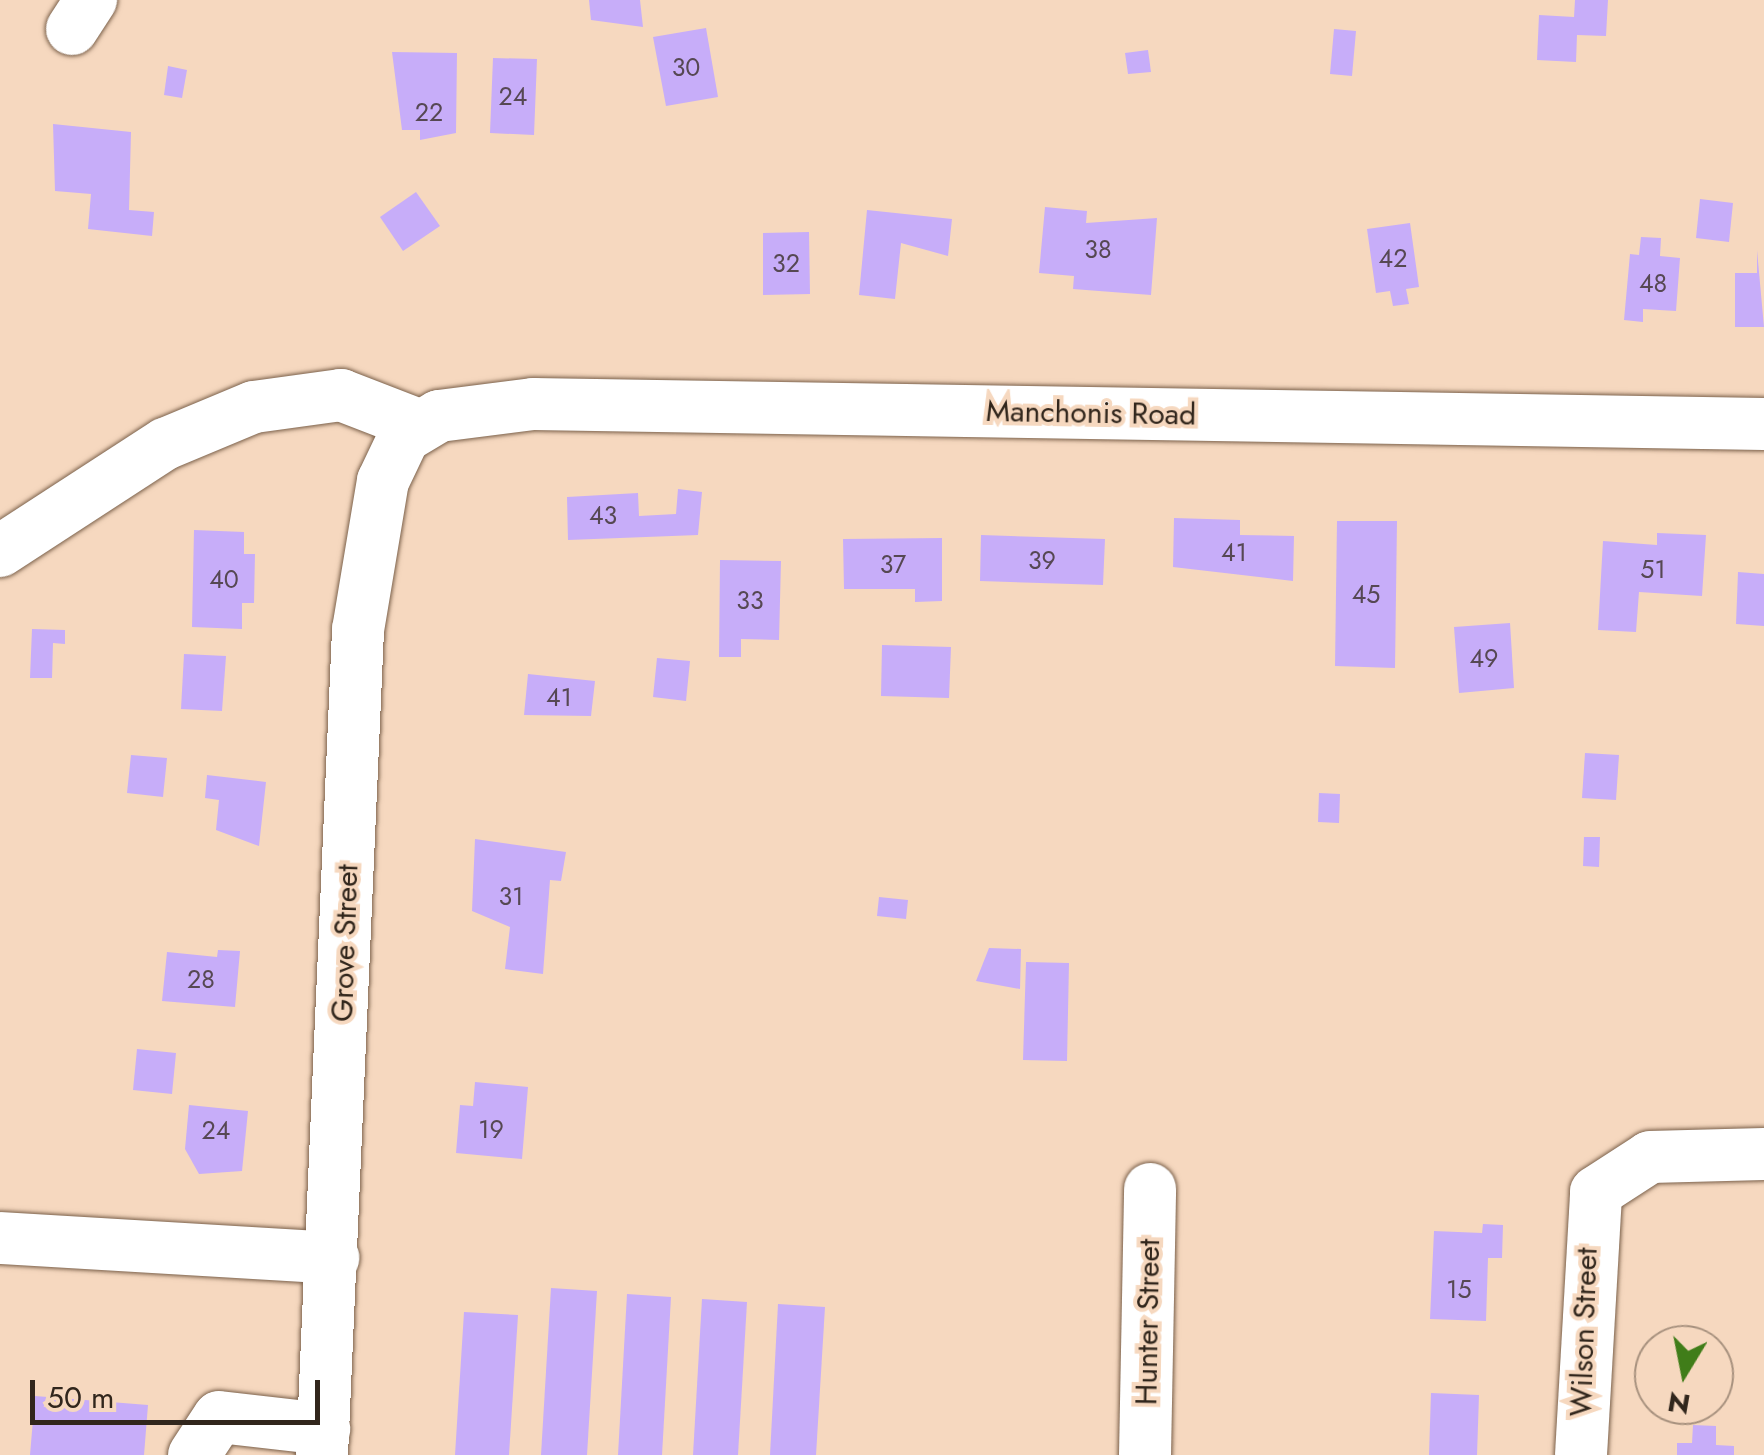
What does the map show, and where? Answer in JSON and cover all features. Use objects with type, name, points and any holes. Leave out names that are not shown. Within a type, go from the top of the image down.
[{"type":"street","points":[[0,551],[165,444],[254,407],[341,394],[412,432]]},
{"type":"street","name":"Manchonis Road","points":[[412,432],[478,407],[533,404],[1764,424]]},
{"type":"street","name":"Grove Street","points":[[323,1442],[358,630],[382,481],[412,432]]},
{"type":"street","name":"Wilson Street","points":[[1582,1455],[1588,1208],[1619,1171],[1650,1157],[1743,1154]]},
{"type":"street","name":"Hunter Street","points":[[1145,1455],[1150,1189]]},
{"type":"street","points":[[0,1238],[332,1258]]},
{"type":"street","points":[[194,1455],[219,1418],[323,1442]]},
{"type":"building","points":[[589,0],[640,0],[643,27],[591,20]]},
{"type":"building","points":[[1575,0],[1608,0],[1606,36],[1577,35],[1576,62],[1537,60],[1539,15],[1574,17]]},
{"type":"building","points":[[706,28],[718,97],[666,106],[653,37]]},
{"type":"building","points":[[1334,29],[1356,31],[1352,76],[1330,74]]},
{"type":"building","points":[[1148,50],[1151,72],[1128,74],[1125,53]]},
{"type":"building","points":[[392,52],[457,53],[456,133],[420,140],[420,130],[402,130]]},
{"type":"building","points":[[493,58],[537,59],[534,135],[490,133]]},
{"type":"building","points":[[168,66],[187,70],[182,98],[164,95]]},
{"type":"building","points":[[53,124],[131,132],[129,210],[154,212],[152,236],[88,229],[91,194],[55,191]]},
{"type":"building","points":[[416,192],[440,226],[403,251],[380,217]]},
{"type":"building","points":[[1700,199],[1733,203],[1729,242],[1696,238]]},
{"type":"building","points":[[1045,207],[1087,211],[1086,223],[1157,218],[1151,295],[1073,289],[1074,276],[1039,273]]},
{"type":"building","points":[[867,210],[952,219],[948,256],[901,243],[895,299],[859,295]]},
{"type":"building","points":[[1410,223],[1419,287],[1406,289],[1409,304],[1393,306],[1390,291],[1376,293],[1367,229]]},
{"type":"building","points":[[809,232],[810,294],[763,295],[763,233]]},
{"type":"building","points":[[1641,237],[1661,238],[1660,256],[1680,258],[1676,311],[1643,309],[1643,322],[1624,320],[1630,254],[1639,255]]},
{"type":"building","points":[[1757,250],[1764,327],[1735,327],[1735,273],[1757,273]]},
{"type":"building","points":[[678,489],[702,492],[698,535],[568,540],[567,497],[638,493],[639,516],[676,514]]},
{"type":"building","points":[[1174,518],[1240,520],[1240,535],[1294,536],[1293,581],[1173,567]]},
{"type":"building","points":[[1337,521],[1397,521],[1395,668],[1335,666]]},
{"type":"building","points":[[194,530],[244,532],[244,554],[255,554],[254,603],[242,603],[242,629],[192,627]]},
{"type":"building","points":[[1657,533],[1706,535],[1702,596],[1639,592],[1636,632],[1598,630],[1603,541],[1657,545]]},
{"type":"building","points":[[981,535],[1105,539],[1103,585],[980,581]]},
{"type":"building","points":[[942,538],[942,601],[915,602],[915,589],[844,589],[843,539]]},
{"type":"building","points":[[720,560],[781,561],[779,640],[741,639],[741,657],[719,657]]},
{"type":"building","points":[[1738,572],[1764,574],[1764,626],[1736,624]]},
{"type":"building","points":[[1510,623],[1514,688],[1459,693],[1454,627]]},
{"type":"building","points":[[32,629],[65,630],[65,644],[53,643],[52,678],[30,678]]},
{"type":"building","points":[[882,645],[951,647],[949,698],[881,696]]},
{"type":"building","points":[[184,654],[226,656],[222,711],[181,709]]},
{"type":"building","points":[[657,658],[690,661],[686,701],[653,697]]},
{"type":"building","points":[[528,674],[595,681],[591,716],[524,715]]},
{"type":"building","points":[[1585,753],[1619,755],[1616,800],[1582,798]]},
{"type":"building","points":[[131,755],[167,758],[163,797],[127,793]]},
{"type":"building","points":[[207,775],[266,782],[259,846],[216,830],[219,800],[205,798]]},
{"type":"building","points":[[1319,793],[1340,794],[1339,823],[1318,822]]},
{"type":"building","points":[[1584,837],[1600,837],[1599,867],[1583,866]]},
{"type":"building","points":[[475,839],[566,852],[561,881],[550,880],[543,974],[505,969],[510,927],[472,911]]},
{"type":"building","points":[[879,897],[908,900],[906,919],[877,916]]},
{"type":"building","points":[[989,948],[1021,949],[1020,989],[976,981]]},
{"type":"building","points":[[218,950],[240,951],[235,1007],[162,1001],[167,952],[217,957]]},
{"type":"building","points":[[1026,962],[1069,963],[1067,1061],[1023,1060]]},
{"type":"building","points":[[137,1049],[176,1053],[172,1094],[133,1090]]},
{"type":"building","points":[[475,1082],[528,1087],[522,1159],[456,1153],[460,1105],[473,1106]]},
{"type":"building","points":[[189,1105],[248,1111],[242,1171],[199,1174],[185,1149]]},
{"type":"building","points":[[1483,1224],[1503,1225],[1502,1258],[1488,1258],[1486,1321],[1430,1319],[1434,1231],[1482,1233]]},
{"type":"building","points":[[551,1288],[597,1291],[587,1455],[541,1455]]},
{"type":"building","points":[[627,1294],[671,1297],[662,1455],[618,1455]]},
{"type":"building","points":[[702,1299],[747,1302],[738,1455],[693,1455]]},
{"type":"building","points":[[778,1304],[825,1307],[816,1455],[770,1455]]},
{"type":"building","points":[[464,1312],[518,1315],[509,1455],[455,1455]]},
{"type":"building","points":[[1431,1393],[1479,1395],[1477,1455],[1429,1455]]},
{"type":"building","points":[[35,1396],[148,1405],[144,1455],[30,1455]]},
{"type":"building","points":[[1693,1425],[1716,1426],[1716,1445],[1734,1446],[1734,1455],[1677,1455],[1677,1443],[1692,1443]]}]
